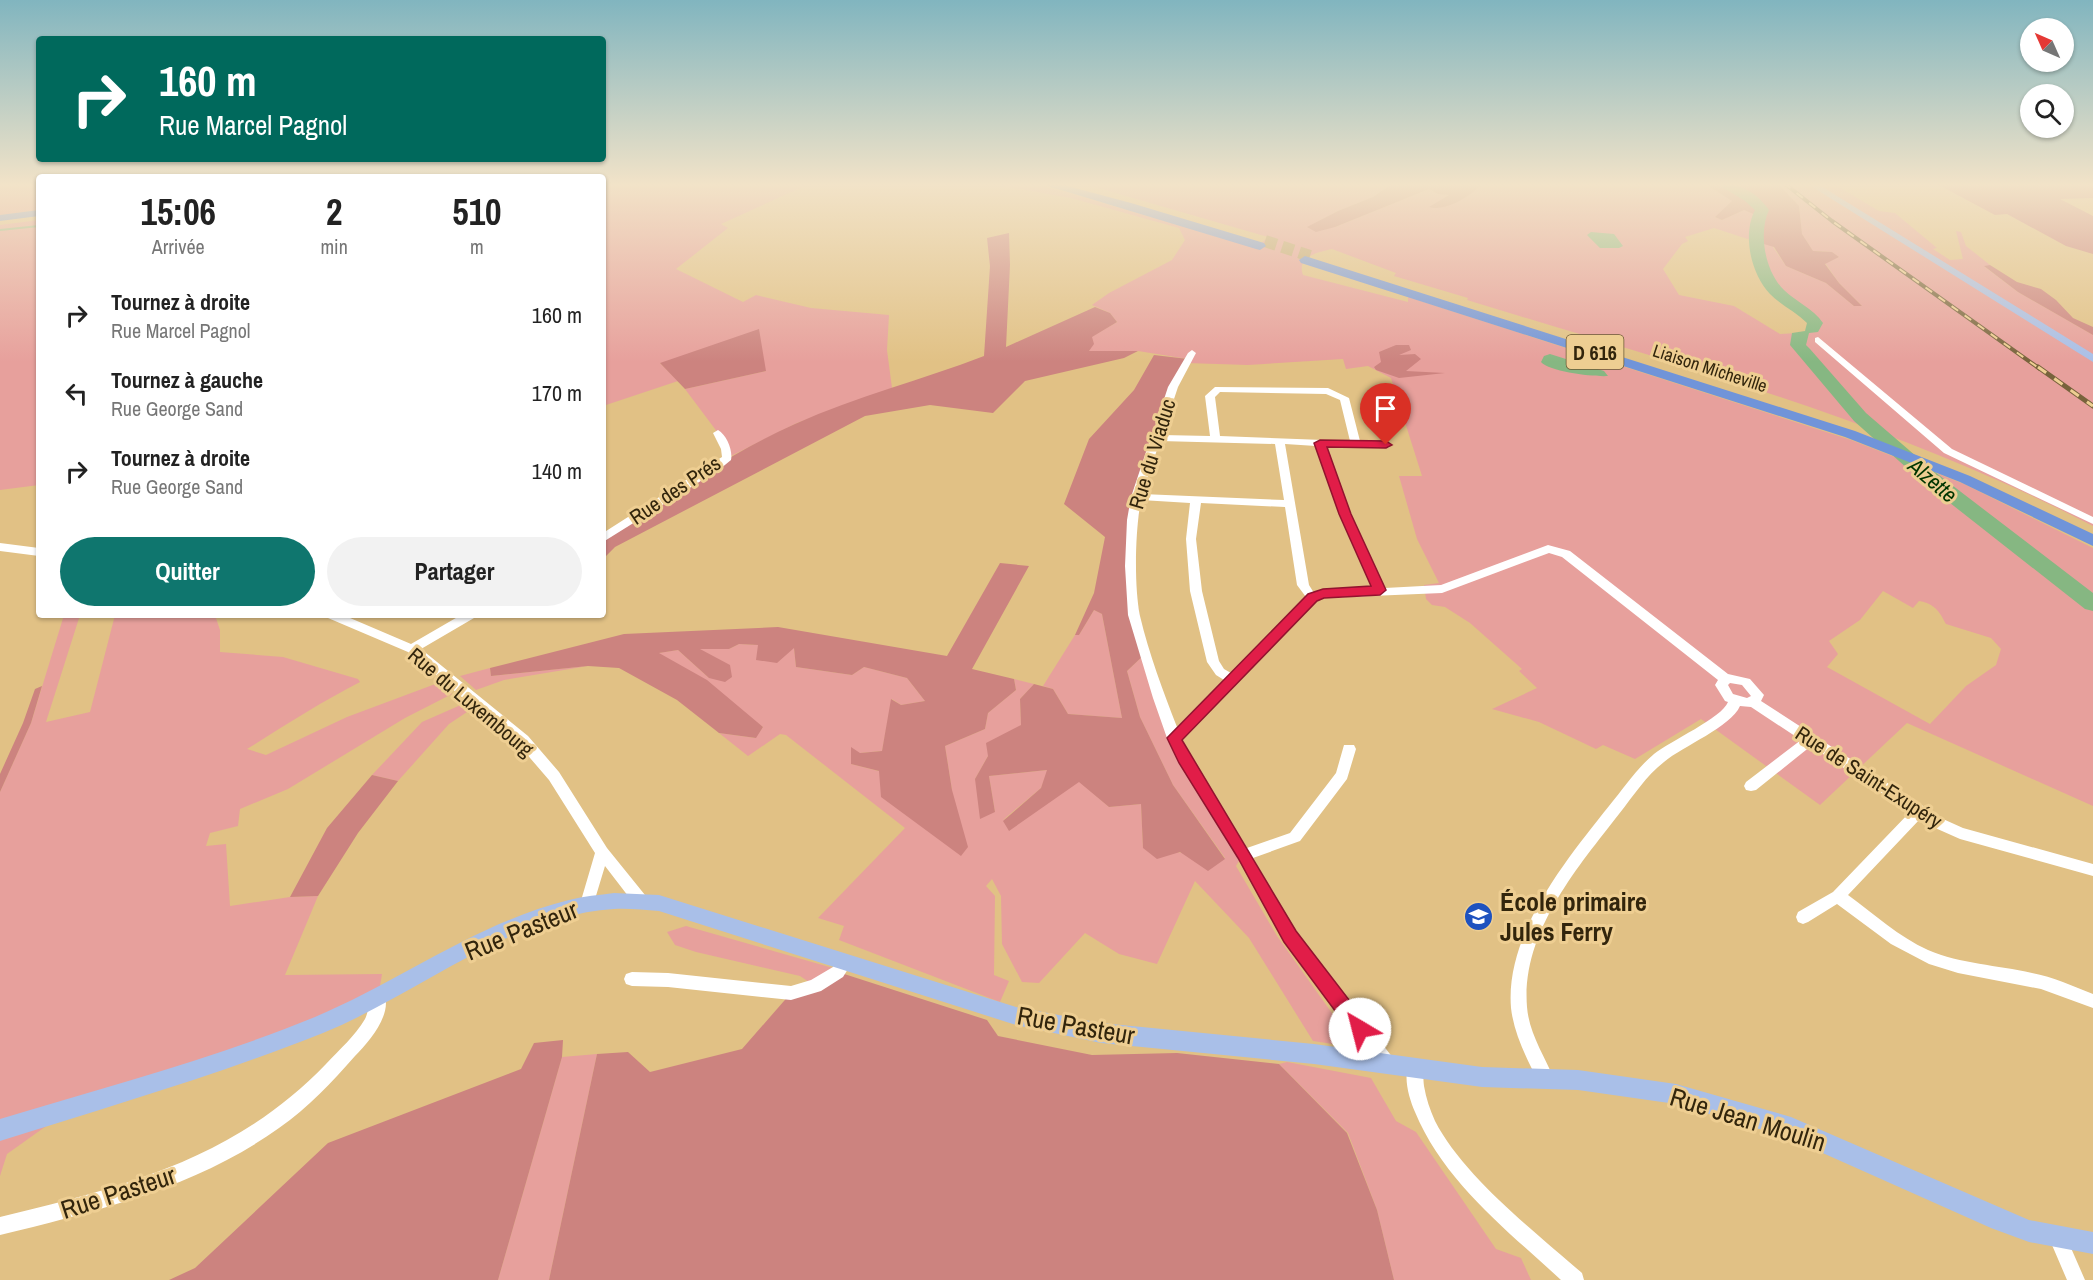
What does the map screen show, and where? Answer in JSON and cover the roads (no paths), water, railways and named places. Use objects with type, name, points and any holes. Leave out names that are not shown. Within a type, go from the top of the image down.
[{"type":"highway","name":"Liaison Micheville","points":[[2093,532],[1972,474],[1892,445],[1308,258],[1871,434],[1892,445],[1913,457],[1965,479],[2093,541]]},
{"type":"main road","points":[[1908,243],[2093,359]]},
{"type":"main road","name":"Rue Pasteur","points":[[0,1130],[227,1060],[321,1024],[378,998],[510,929],[548,915],[587,904],[640,900],[659,903],[1016,1016],[1057,1026],[1101,1033],[1314,1054]]},
{"type":"main road","name":"Rue Jean Moulin","points":[[1314,1054],[1482,1077],[1578,1080],[1676,1094],[1736,1110],[1832,1144],[1999,1220],[2029,1231],[2093,1243]]},
{"type":"street","points":[[1818,340],[1948,451],[2093,520]]},
{"type":"street","name":"Rue du Viaduc","points":[[1192,353],[1173,387],[1154,438],[1137,497],[1132,520],[1131,566],[1134,615],[1159,698],[1184,759],[1244,855],[1290,936],[1388,1065]]},
{"type":"street","points":[[1215,439],[1210,396],[1218,389],[1328,391],[1344,398],[1356,444]]},
{"type":"street","name":"Rue des Prés","points":[[606,536],[727,458],[726,449],[718,434]]},
{"type":"street","points":[[1154,438],[1386,445]]},
{"type":"street","points":[[1280,442],[1303,585],[1312,598]]},
{"type":"street","points":[[1320,443],[1345,514],[1380,590]]},
{"type":"street","points":[[1137,497],[1289,504]]},
{"type":"street","points":[[1196,501],[1191,539],[1197,591],[1213,662],[1220,672],[1233,680]]},
{"type":"street","points":[[0,547],[36,552]]},
{"type":"street","points":[[1174,738],[1312,598],[1323,594],[1380,590],[1442,589],[1548,549],[1566,554],[1726,680]]},
{"type":"street","name":"Rue du Luxembourg","points":[[339,618],[412,649],[523,740],[554,776],[602,852],[640,900]]},
{"type":"street","points":[[412,649],[465,618]]},
{"type":"street","points":[[1739,679],[1752,686],[1758,695],[1753,702],[1735,701],[1722,689],[1722,682],[1726,680],[1739,679]]},
{"type":"street","points":[[1546,1079],[1531,1050],[1519,1007],[1520,980],[1525,957],[1547,905],[1573,862],[1647,768],[1726,716],[1732,710],[1735,701]]},
{"type":"street","name":"Rue de Saint-Exupéry","points":[[1753,702],[1918,811],[1959,833],[2093,870]]},
{"type":"street","points":[[1751,786],[1810,740]]},
{"type":"street","points":[[1244,855],[1295,837],[1342,775],[1349,749]]},
{"type":"street","points":[[1803,917],[1838,896],[1918,811]]},
{"type":"street","points":[[587,904],[602,852]]},
{"type":"street","points":[[1838,896],[1906,945],[1931,959],[1963,969],[2052,985],[2093,1001]]},
{"type":"street","points":[[632,979],[668,980],[791,993],[814,986],[838,972],[845,961]]},
{"type":"street","name":"Rue Pasteur","points":[[0,1226],[111,1198],[177,1174],[250,1137],[307,1095],[348,1053],[368,1029],[378,1011],[378,998]]},
{"type":"street","points":[[1415,1069],[1420,1107],[1450,1160],[1470,1182],[1575,1280]]},
{"type":"street","points":[[2058,1238],[2076,1280]]},
{"type":"waterway","name":"Alzette","points":[[1757,243],[1768,280],[1777,292],[1813,320],[1815,323],[1812,329]]},
{"type":"waterway","name":"Alzette","points":[[1802,335],[1798,337],[1798,345],[1860,417],[1924,473],[2093,604]]},
{"type":"tunnel","points":[[1270,243],[1310,256]]},
{"type":"railway","points":[[1863,243],[2040,369]]},
{"type":"railway","points":[[2038,367],[2093,406]]},
{"type":"place","name":"École primaire Jules Ferry","points":[[1479,916]]}]
